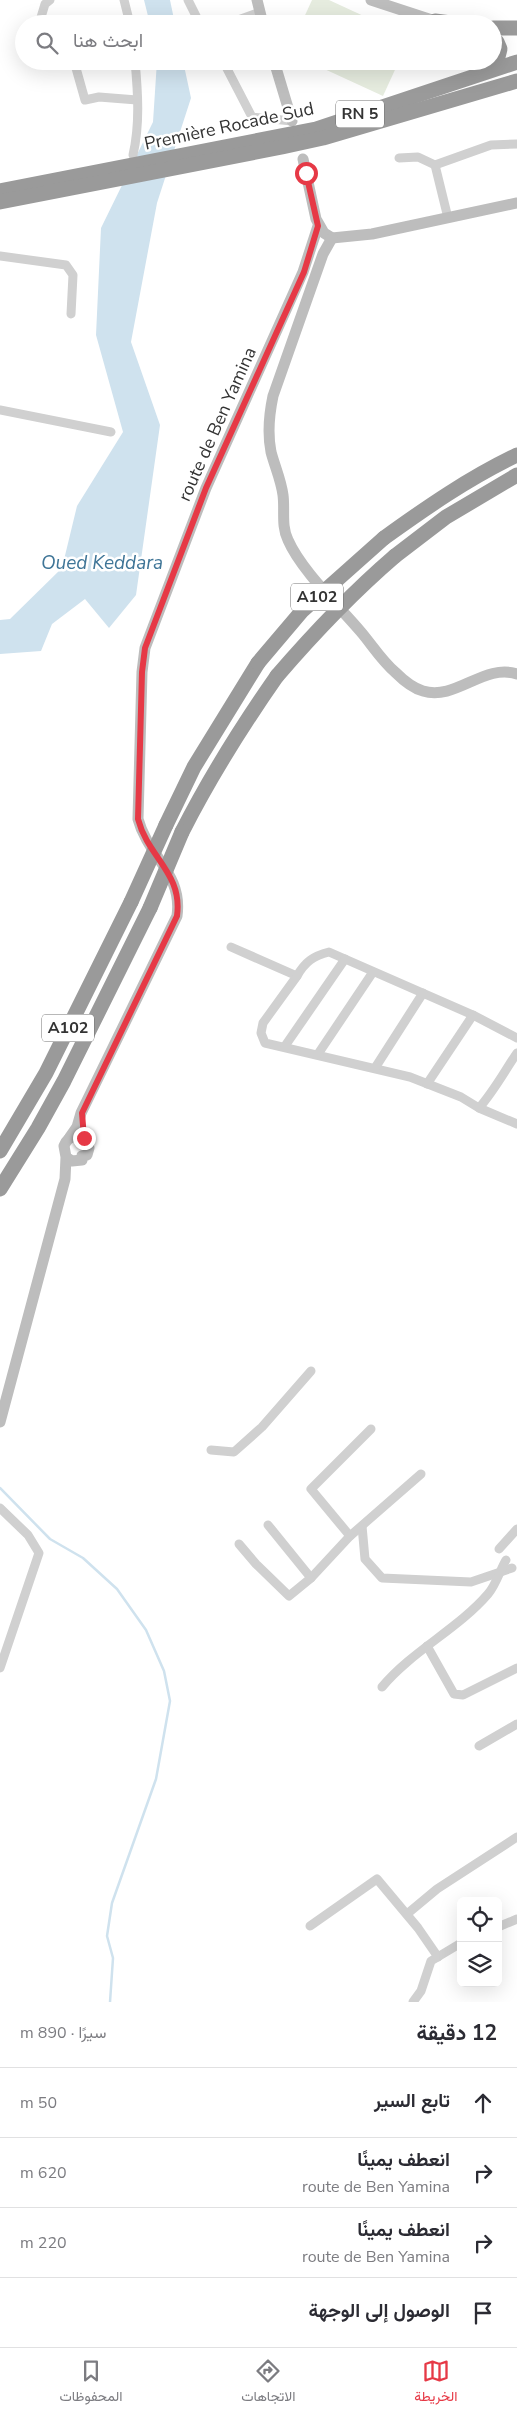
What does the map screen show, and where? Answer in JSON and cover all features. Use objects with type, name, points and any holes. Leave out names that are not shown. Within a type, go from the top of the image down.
[{"type":"highway","points":[[502,28],[517,28]]},
{"type":"highway","name":"Première Rocade Sud","points":[[502,67],[517,62]]},
{"type":"highway","points":[[429,92],[474,70]]},
{"type":"highway","name":"Première Rocade Sud","points":[[0,202],[316,129],[494,70]]},
{"type":"highway","name":"Première Rocade Sud","points":[[200,156],[323,138],[517,81]]},
{"type":"highway","name":"Première Rocade Sud","points":[[0,191],[114,175]]},
{"type":"highway","name":"A102","points":[[0,1151],[46,1073],[131,902],[194,767],[258,663],[302,611],[384,538],[434,502],[517,455]]},
{"type":"highway","name":"A102","points":[[0,1188],[38,1128],[64,1081],[150,908],[182,832],[213,773],[241,727],[277,676],[313,633],[354,592],[395,556],[446,517],[517,475]]},
{"type":"street","points":[[41,15],[45,4],[50,0]]},
{"type":"street","points":[[124,0],[128,15]]},
{"type":"street","points":[[188,0],[196,15]]},
{"type":"street","points":[[256,0],[261,15]]},
{"type":"street","points":[[371,0],[418,15]]},
{"type":"street","points":[[77,70],[85,100],[99,97],[138,100]]},
{"type":"street","points":[[133,155],[138,132],[136,70]]},
{"type":"street","points":[[228,70],[252,117],[292,121],[277,70]]},
{"type":"street","points":[[399,158],[418,156],[435,165],[491,145],[517,144]]},
{"type":"street","points":[[303,159],[318,226],[332,238],[372,234],[517,203]]},
{"type":"street","points":[[435,165],[448,218]]},
{"type":"street","name":"route de Ben Yamina","points":[[70,1137],[77,1127],[177,916],[178,906],[175,884],[145,839],[138,819],[142,672],[145,648],[206,488],[304,272],[318,226]]},
{"type":"street","points":[[332,238],[323,254],[282,369],[269,414],[268,434],[281,479],[284,523],[288,541],[312,574],[393,671],[414,687],[422,691],[440,693],[492,674],[510,672],[517,674]]},
{"type":"street","points":[[0,256],[66,265],[73,275],[71,314]]},
{"type":"street","points":[[0,410],[111,432]]},
{"type":"street","points":[[231,947],[297,976]]},
{"type":"street","points":[[517,1038],[473,1015],[329,952],[315,955],[302,966],[297,976],[263,1023],[262,1033],[265,1043],[285,1046],[375,1068],[427,1084],[461,1097],[479,1108],[517,1124]]},
{"type":"street","points":[[285,1046],[345,959]]},
{"type":"street","points":[[318,1054],[374,972]]},
{"type":"street","points":[[375,1068],[423,993]]},
{"type":"street","points":[[427,1084],[473,1015]]},
{"type":"street","points":[[479,1108],[494,1092],[495,1085],[517,1053]]},
{"type":"street","points":[[66,1179],[79,1161],[82,1160],[82,1156],[87,1155],[89,1152],[88,1144],[84,1138],[82,1113]]},
{"type":"street","points":[[0,1422],[66,1179],[64,1146],[70,1137],[84,1138]]},
{"type":"street","points":[[66,1157],[72,1161],[79,1161]]},
{"type":"street","points":[[211,1450],[234,1452],[262,1427],[310,1371]]},
{"type":"street","points":[[350,1536],[311,1489],[371,1428]]},
{"type":"street","points":[[240,1544],[256,1564],[289,1596],[311,1578],[350,1536],[421,1474]]},
{"type":"street","points":[[0,1508],[28,1535],[39,1554],[0,1668]]},
{"type":"street","points":[[268,1525],[311,1578]]},
{"type":"street","points":[[362,1526],[365,1559],[382,1578],[471,1582],[512,1568]]},
{"type":"street","points":[[499,1550],[517,1530]]},
{"type":"street","points":[[382,1687],[395,1671],[477,1605],[490,1592],[506,1560]]},
{"type":"street","points":[[427,1646],[454,1694],[463,1695],[517,1668]]},
{"type":"street","points":[[479,1746],[517,1724]]},
{"type":"street","points":[[407,1914],[437,1889],[517,1837]]},
{"type":"street","points":[[310,1926],[377,1879],[407,1914],[438,1957]]},
{"type":"street","points":[[502,1925],[517,1919]]},
{"type":"street","points":[[413,2002],[421,1991],[431,1961],[457,1945]]},
{"type":"shaded area","points":[[312,0],[329,0],[362,15],[305,15]]},
{"type":"shaded area","points":[[327,70],[395,70],[383,96]]},
{"type":"water","points":[[144,0],[170,0],[173,15],[148,15]]},
{"type":"water","name":"Oued Keddara","points":[[156,70],[185,70],[191,98],[157,203],[131,342],[160,425],[136,595],[109,628],[85,599],[52,624],[41,651],[0,654],[0,620],[10,619],[62,568],[77,506],[123,432],[96,335],[101,228],[153,122]]},
{"type":"waterway","points":[[0,1488],[50,1539],[83,1558],[117,1589],[146,1630],[164,1671],[170,1701],[156,1779],[112,1903],[107,1936],[113,1958],[110,2002]]},
{"type":"route","points":[[84,1138],[82,1113],[177,916],[178,895],[175,884],[145,839],[138,819],[142,672],[145,648],[206,488],[304,272],[318,226],[306,173]]}]
